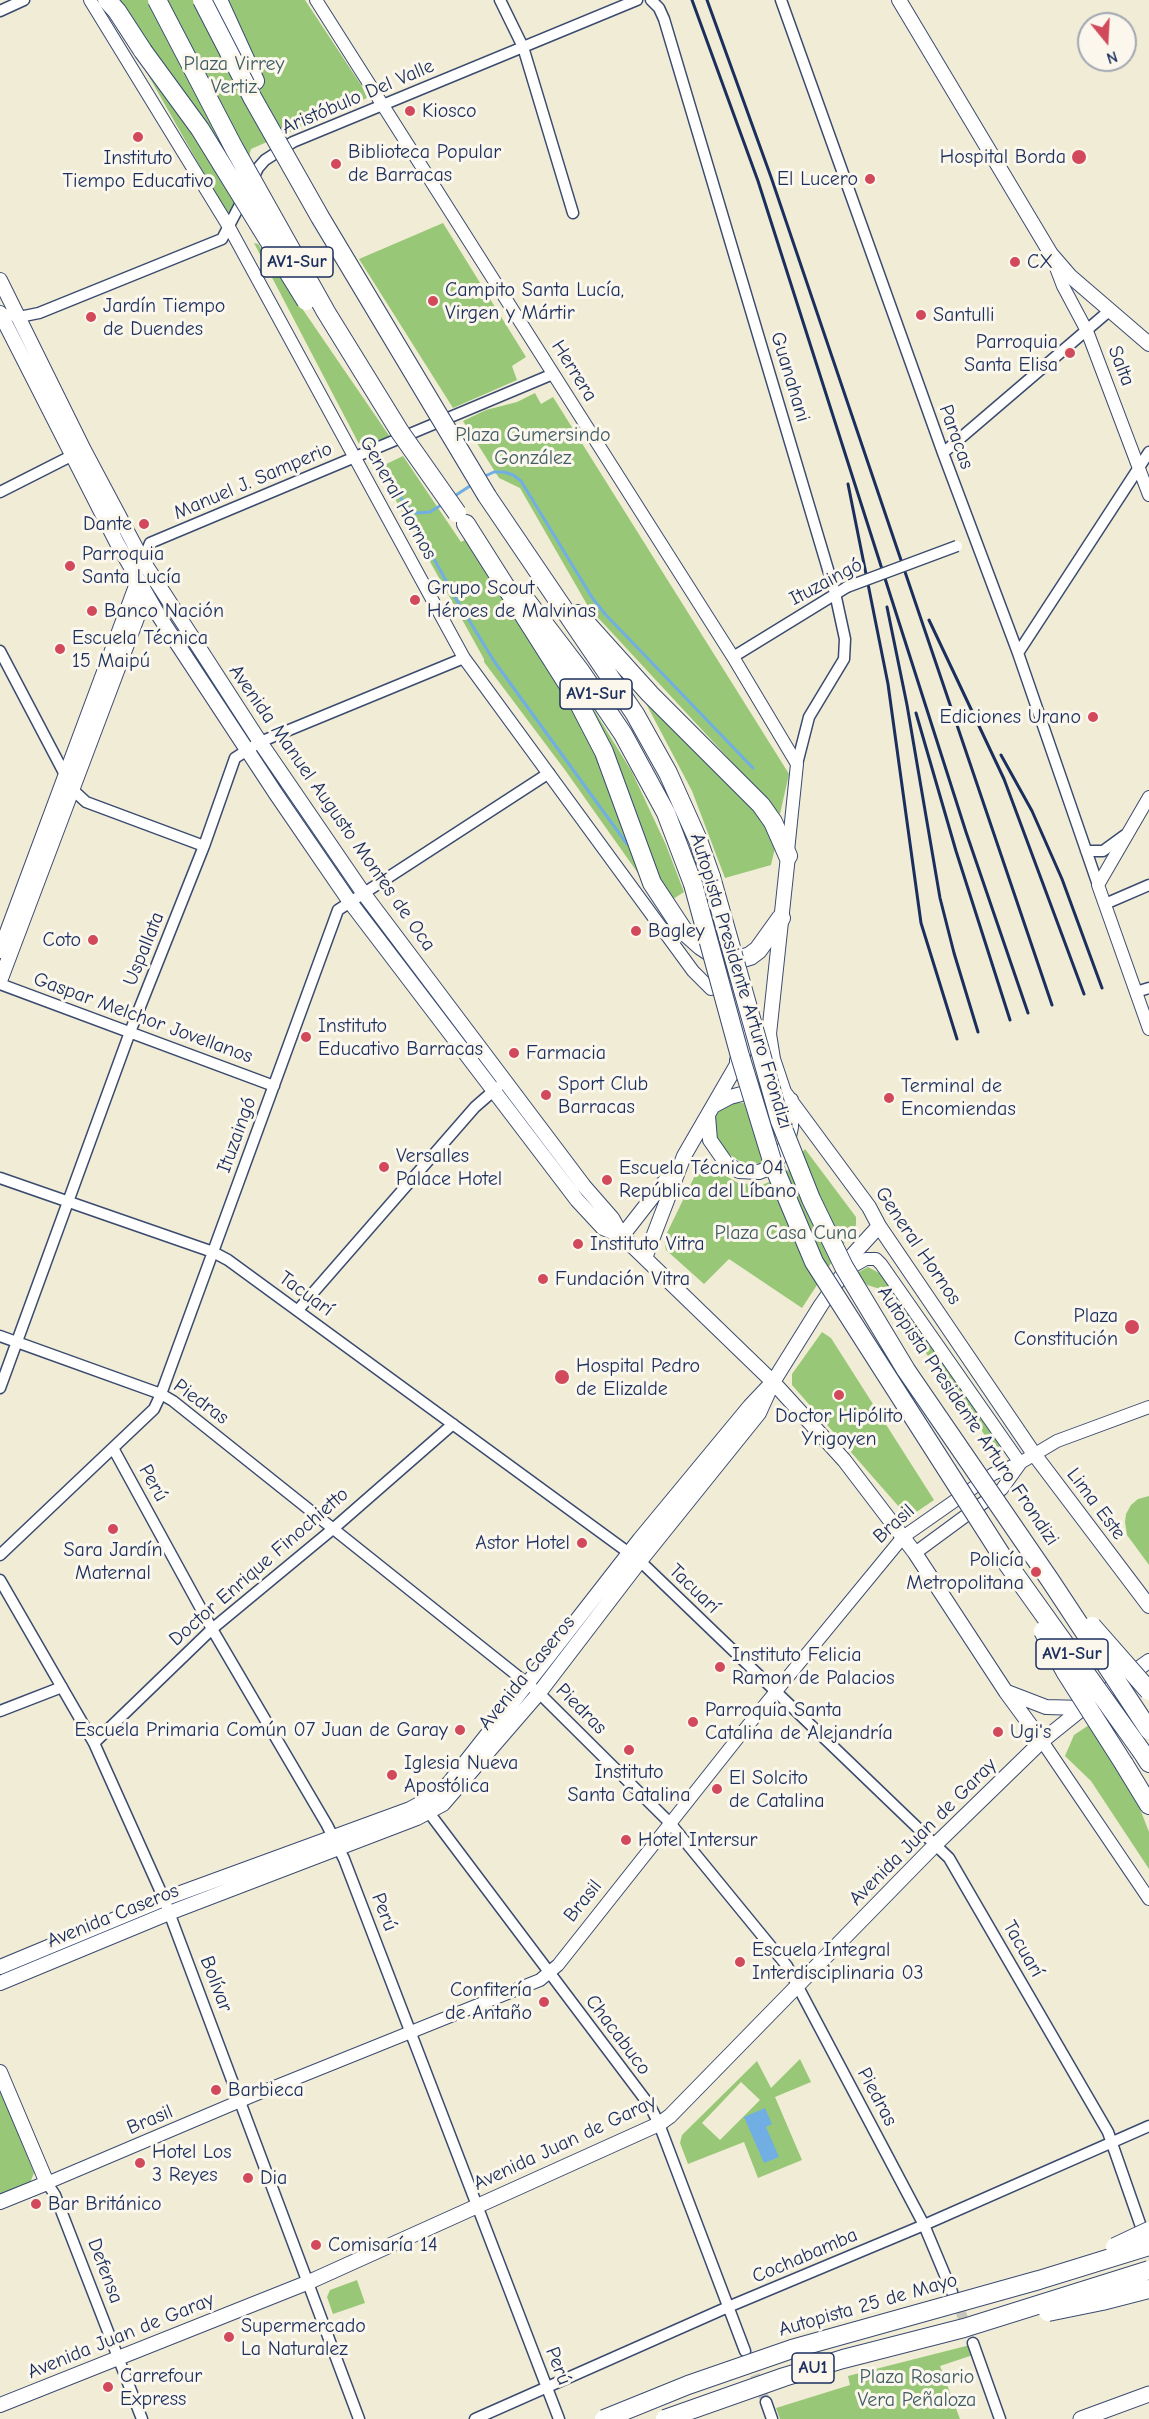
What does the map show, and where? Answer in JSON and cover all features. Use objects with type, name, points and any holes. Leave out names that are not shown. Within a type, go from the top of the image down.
[{"type":"highway","points":[[107,0],[200,129],[333,344],[373,401],[400,432]]},
{"type":"highway","name":"Autopista Presidente Arturo Frondizi","points":[[157,0],[305,277],[400,432],[462,518],[557,640],[623,734],[666,813],[693,884],[740,1056],[774,1167],[814,1262],[1002,1556],[1145,1757]]},
{"type":"highway","name":"Autopista Presidente Arturo Frondizi","points":[[202,0],[252,97],[381,323],[508,530],[635,714],[668,773],[711,877],[780,1121],[811,1199],[865,1305],[1149,1730]]},
{"type":"highway","points":[[218,0],[297,174]]},
{"type":"highway","points":[[462,518],[575,696],[604,752],[658,896],[683,930],[714,955],[725,959],[750,956],[766,940],[781,918]]},
{"type":"highway","points":[[508,530],[616,657],[761,805],[773,822],[788,855]]},
{"type":"highway","points":[[714,955],[746,1023],[747,1035],[739,1061]]},
{"type":"highway","points":[[1002,1556],[1066,1673],[1146,1800],[1149,1814]]},
{"type":"highway","points":[[1050,1580],[1149,1691]]},
{"type":"highway","points":[[1113,1650],[1149,1699]]},
{"type":"highway","points":[[1039,2280],[1149,2231]]},
{"type":"highway","name":"Autopista 25 de Mayo","points":[[604,2419],[698,2381],[792,2349],[1149,2248]]},
{"type":"highway","name":"AU1","points":[[665,2419],[843,2359],[968,2336],[1149,2270]]},
{"type":"highway","points":[[968,2336],[1149,2289]]},
{"type":"main road","points":[[899,0],[1051,254],[1070,276],[1149,345]]},
{"type":"main road","name":"Avenida Manuel Augusto Montes de Oca","points":[[0,280],[19,317],[78,453],[138,581],[246,749],[350,902],[499,1086],[612,1218],[622,1236],[772,1382],[844,1460],[915,1553],[1006,1692],[1042,1741]]},
{"type":"main road","name":"Avenida Manuel Augusto Montes de Oca","points":[[0,313],[78,453],[143,561],[260,742],[499,1086]]},
{"type":"main road","points":[[0,983],[3,950],[138,581],[143,561]]},
{"type":"main road","points":[[3,950],[73,790],[140,610],[138,581]]},
{"type":"main road","points":[[781,918],[788,855]]},
{"type":"main road","name":"General Hornos","points":[[781,918],[769,1034],[773,1059],[788,1096],[869,1207],[879,1226],[1034,1454]]},
{"type":"main road","points":[[622,1236],[684,1156],[739,1061]]},
{"type":"main road","points":[[763,1090],[788,1096],[791,1127],[788,1141],[779,1158],[769,1168],[759,1172],[739,1171],[726,1163],[716,1152],[707,1130],[710,1111],[730,1097],[749,1092],[763,1090]]},
{"type":"main road","points":[[645,1258],[684,1156]]},
{"type":"main road","name":"Avenida Caseros","points":[[0,1983],[336,1843],[443,1804],[750,1406],[772,1382],[845,1271],[849,1259],[879,1226]]},
{"type":"main road","name":"Lima Este","points":[[1034,1454],[1149,1606]]},
{"type":"main road","name":"Avenida Juan de Garay","points":[[0,2405],[309,2282],[658,2124],[670,2116],[797,1984],[1042,1741],[1083,1708],[1149,1661]]},
{"type":"main road","points":[[1006,1692],[1046,1707],[1083,1708]]},
{"type":"main road","name":"Avenida Caseros","points":[[0,1967],[164,1899],[336,1843]]},
{"type":"main road","name":"Defensa","points":[[0,2072],[47,2183]]},
{"type":"main road","points":[[0,2202],[47,2183]]},
{"type":"main road","points":[[1081,2419],[1149,2394]]},
{"type":"street","points":[[0,11],[24,0]]},
{"type":"street","name":"General Hornos","points":[[90,0],[229,227],[464,658],[693,971],[711,989]]},
{"type":"street","name":"Herrera","points":[[316,0],[733,657],[797,764]]},
{"type":"street","points":[[500,0],[523,47],[573,213]]},
{"type":"street","name":"Aristóbulo Del Valle","points":[[0,313],[19,317],[39,313],[222,239],[258,168],[269,157],[304,137],[637,0]]},
{"type":"street","name":"Guanahani","points":[[651,0],[659,8],[664,19],[836,593],[845,639],[844,658],[809,717],[797,764]]},
{"type":"street","name":"Paracas","points":[[781,0],[943,453],[1018,652],[1098,885]]},
{"type":"street","name":"Salta","points":[[1051,254],[1063,286],[1087,331],[1149,495]]},
{"type":"street","points":[[943,453],[1109,311]]},
{"type":"street","name":"Manuel J. Samperio","points":[[143,561],[150,543],[553,374]]},
{"type":"street","points":[[1018,652],[1149,452]]},
{"type":"street","points":[[0,492],[78,453]]},
{"type":"street","name":"Ituzaingó","points":[[733,657],[847,587],[975,539]]},
{"type":"street","points":[[2,658],[73,790],[86,802],[204,846]]},
{"type":"street","name":"Uspallata","points":[[0,1388],[130,1032],[204,846],[235,758],[260,742],[464,658]]},
{"type":"street","points":[[788,855],[797,764]]},
{"type":"street","name":"Ituzaingó","points":[[0,1555],[154,1409],[338,910],[549,773]]},
{"type":"street","points":[[1149,797],[1098,885],[1149,1029]]},
{"type":"street","points":[[1086,851],[1103,851],[1129,831]]},
{"type":"street","points":[[1105,904],[1149,885]]},
{"type":"street","name":"Gaspar Melchor Jovellanos","points":[[0,983],[274,1086]]},
{"type":"street","points":[[1136,992],[1149,988]]},
{"type":"street","points":[[298,1310],[475,1107],[499,1086]]},
{"type":"street","name":"Tacuarí","points":[[0,1178],[213,1252],[298,1310],[634,1557],[949,1858],[1113,2142],[1149,2248]]},
{"type":"street","name":"General Hornos","points":[[845,1271],[866,1259],[876,1259],[881,1264],[1020,1463]]},
{"type":"street","name":"Piedras","points":[[0,1336],[161,1394],[173,1401],[334,1527],[533,1688],[670,1823],[787,1966],[924,2226],[952,2292]]},
{"type":"street","name":"Brasil","points":[[47,2183],[540,1980],[549,1974],[903,1537],[993,1474],[1020,1463],[1057,1441],[1149,1407]]},
{"type":"street","name":"Doctor Enrique Finochietto","points":[[94,1743],[212,1629],[453,1424]]},
{"type":"street","name":"Perú","points":[[113,1448],[212,1629],[336,1843],[412,2032],[559,2419]]},
{"type":"street","name":"Brasil","points":[[915,1553],[1002,1489],[1020,1463]]},
{"type":"street","name":"Bolívar","points":[[0,1580],[94,1743],[170,1913],[359,2419]]},
{"type":"street","points":[[0,1711],[63,1687]]},
{"type":"street","points":[[50,1692],[63,1694],[69,1700]]},
{"type":"street","points":[[1042,1741],[1149,1899]]},
{"type":"street","name":"Chacabuco","points":[[425,1809],[650,2106],[745,2351]]},
{"type":"street","name":"Cochabamba","points":[[474,2419],[728,2307],[924,2226],[1149,2126]]},
{"type":"street","name":"Defensa","points":[[47,2183],[55,2195],[142,2419]]},
{"type":"street","points":[[968,2336],[1000,2419]]},
{"type":"street","points":[[766,2402],[772,2419]]},
{"type":"green space","name":"Plaza Virrey Vertiz","points":[[109,0],[305,0],[369,97],[251,149],[235,206],[227,214],[122,29]]},
{"type":"green space","points":[[443,223],[526,357],[512,366],[517,380],[453,408],[359,259]]},
{"type":"green space","points":[[254,243],[258,244],[390,437],[369,446],[359,444]]},
{"type":"green space","name":"Plaza Gumersindo González","points":[[535,393],[541,404],[553,397],[789,774],[780,814],[589,608],[520,488],[499,478],[463,421],[486,410],[517,402]]},
{"type":"green space","points":[[403,456],[461,542],[465,540],[478,557],[588,734],[652,893],[565,770],[484,662],[378,468]]},
{"type":"green space","points":[[583,692],[632,772],[666,845],[684,892],[670,901],[660,888]]},
{"type":"green space","points":[[640,692],[758,809],[775,848],[771,865],[725,878],[692,791]]},
{"type":"green space","name":"Plaza Casa Cuna","points":[[744,1103],[763,1159],[760,1163],[746,1164],[736,1159],[722,1149],[714,1135],[713,1123],[717,1114],[724,1106]]},
{"type":"green space","name":"Plaza Casa Cuna","points":[[805,1149],[856,1217],[856,1225],[802,1308],[729,1259],[704,1284],[666,1250],[664,1239],[702,1161],[707,1160],[714,1169],[738,1183],[762,1185],[783,1176]]},
{"type":"green space","points":[[868,1267],[881,1274],[999,1440],[1000,1445],[993,1455],[989,1449],[989,1441],[880,1289],[867,1285],[857,1273]]},
{"type":"green space","points":[[822,1332],[831,1338],[934,1500],[915,1513],[907,1513],[900,1508],[792,1385],[792,1374]]},
{"type":"green space","points":[[1149,1496],[1149,1565],[1127,1535],[1125,1522],[1131,1505],[1138,1499]]},
{"type":"green space","points":[[1092,1723],[1137,1801],[1149,1832],[1149,1869],[1091,1781],[1065,1756],[1074,1735]]},
{"type":"green space","points":[[800,2059],[811,2082],[775,2097],[802,2160],[758,2178],[744,2142],[688,2164],[680,2143],[682,2135],[757,2061],[771,2088]],"holes":[[[741,2082],[760,2100],[720,2140],[702,2123]]]},
{"type":"green space","points":[[0,2089],[34,2173],[30,2183],[0,2195]]},
{"type":"green space","points":[[357,2280],[365,2303],[333,2314],[327,2297],[330,2290]]},
{"type":"green space","name":"Plaza Rosario Vera Peñaloza","points":[[970,2345],[973,2355],[940,2366],[960,2419],[780,2419],[776,2408],[850,2385],[848,2376]]},
{"type":"water","points":[[765,2108],[772,2124],[766,2127],[779,2157],[764,2163],[744,2117]]},
{"type":"waterway","points":[[386,468],[402,500],[416,513],[430,512],[443,504]]},
{"type":"waterway","points":[[483,477],[494,472],[504,472],[521,481],[593,599],[753,768]]},
{"type":"waterway","points":[[453,497],[473,484]]},
{"type":"waterway","points":[[406,508],[456,599],[494,661],[627,844]]},
{"type":"tunnel","points":[[955,2298],[973,2343]]},
{"type":"tunnel","points":[[749,2361],[766,2402]]},
{"type":"railway","points":[[692,0],[758,181],[966,832],[1028,1013]]},
{"type":"railway","points":[[707,0],[771,177],[1052,1005]]},
{"type":"railway","points":[[848,484],[888,684],[921,923],[957,1039]]},
{"type":"railway","points":[[887,607],[907,705],[940,898],[978,1032]]},
{"type":"railway","points":[[929,620],[1004,779],[1084,994]]},
{"type":"railway","points":[[916,713],[956,851],[1010,1020]]},
{"type":"railway","points":[[1001,755],[1032,811],[1062,879],[1102,988]]},
{"type":"place","name":"Kiosco","points":[[410,111]]},
{"type":"place","name":"Instituto Tiempo Educativo","points":[[138,137]]},
{"type":"place","name":"Hospital Borda","points":[[1079,157]]},
{"type":"place","name":"Biblioteca Popular de Barracas","points":[[336,164]]},
{"type":"place","name":"El Lucero","points":[[870,179]]},
{"type":"place","name":"CX","points":[[1015,262]]},
{"type":"place","name":"Campito Santa Lucía, Virgen y Mártir","points":[[433,301]]},
{"type":"place","name":"Santulli","points":[[921,315]]},
{"type":"place","name":"Jardín Tiempo de Duendes","points":[[91,317]]},
{"type":"place","name":"Parroquia Santa Elisa","points":[[1070,353]]},
{"type":"place","name":"Dante","points":[[144,524]]},
{"type":"place","name":"Parroquia Santa Lucía","points":[[70,566]]},
{"type":"place","name":"Grupo Scout Héroes de Malvinas","points":[[415,600]]},
{"type":"place","name":"Banco Nación","points":[[92,611]]},
{"type":"place","name":"Escuela Técnica 15 Maipú","points":[[60,649]]},
{"type":"place","name":"Ediciones Urano","points":[[1093,717]]},
{"type":"place","name":"Bagley","points":[[636,931]]},
{"type":"place","name":"Coto","points":[[93,940]]},
{"type":"place","name":"Instituto Educativo Barracas","points":[[306,1037]]},
{"type":"place","name":"Farmacia","points":[[514,1053]]},
{"type":"place","name":"Sport Club Barracas","points":[[546,1095]]},
{"type":"place","name":"Terminal de Encomiendas","points":[[889,1098]]},
{"type":"place","name":"Versalles Palace Hotel","points":[[384,1167]]},
{"type":"place","name":"Escuela Técnica 04 República del Líbano","points":[[607,1180]]},
{"type":"place","name":"Instituto Vitra","points":[[578,1244]]},
{"type":"place","name":"Fundación Vitra","points":[[543,1279]]},
{"type":"place","name":"Plaza Constitución","points":[[1132,1327]]},
{"type":"place","name":"Hospital Pedro de Elizalde","points":[[562,1377]]},
{"type":"place","name":"Doctor Hipólito Yrigoyen","points":[[839,1395]]},
{"type":"place","name":"Sara Jardín Maternal","points":[[113,1529]]},
{"type":"place","name":"Astor Hotel","points":[[582,1543]]},
{"type":"place","name":"Policía Metropolitana","points":[[1036,1572]]},
{"type":"place","name":"Instituto Felicia Ramon de Palacios","points":[[720,1667]]},
{"type":"place","name":"Parroquia Santa Catalina de Alejandría","points":[[693,1722]]},
{"type":"place","name":"Escuela Primaria Común 07 Juan de Garay","points":[[460,1730]]},
{"type":"place","name":"Ugi's","points":[[998,1732]]},
{"type":"place","name":"Instituto Santa Catalina","points":[[629,1750]]},
{"type":"place","name":"Iglesia Nueva Apostólica","points":[[392,1775]]},
{"type":"place","name":"El Solcito de Catalina","points":[[717,1789]]},
{"type":"place","name":"Hotel Intersur","points":[[626,1840]]},
{"type":"place","name":"Escuela Integral Interdisciplinaria 03","points":[[740,1962]]},
{"type":"place","name":"Confitería de Antaño","points":[[544,2002]]},
{"type":"place","name":"Barbieca","points":[[216,2090]]},
{"type":"place","name":"Hotel Los 3 Reyes","points":[[140,2163]]},
{"type":"place","name":"Dia","points":[[248,2178]]},
{"type":"place","name":"Bar Británico","points":[[36,2204]]},
{"type":"place","name":"Comisaría 14","points":[[316,2245]]},
{"type":"place","name":"Supermercado La Naturalez","points":[[229,2337]]},
{"type":"place","name":"Carrefour Express","points":[[108,2387]]}]
